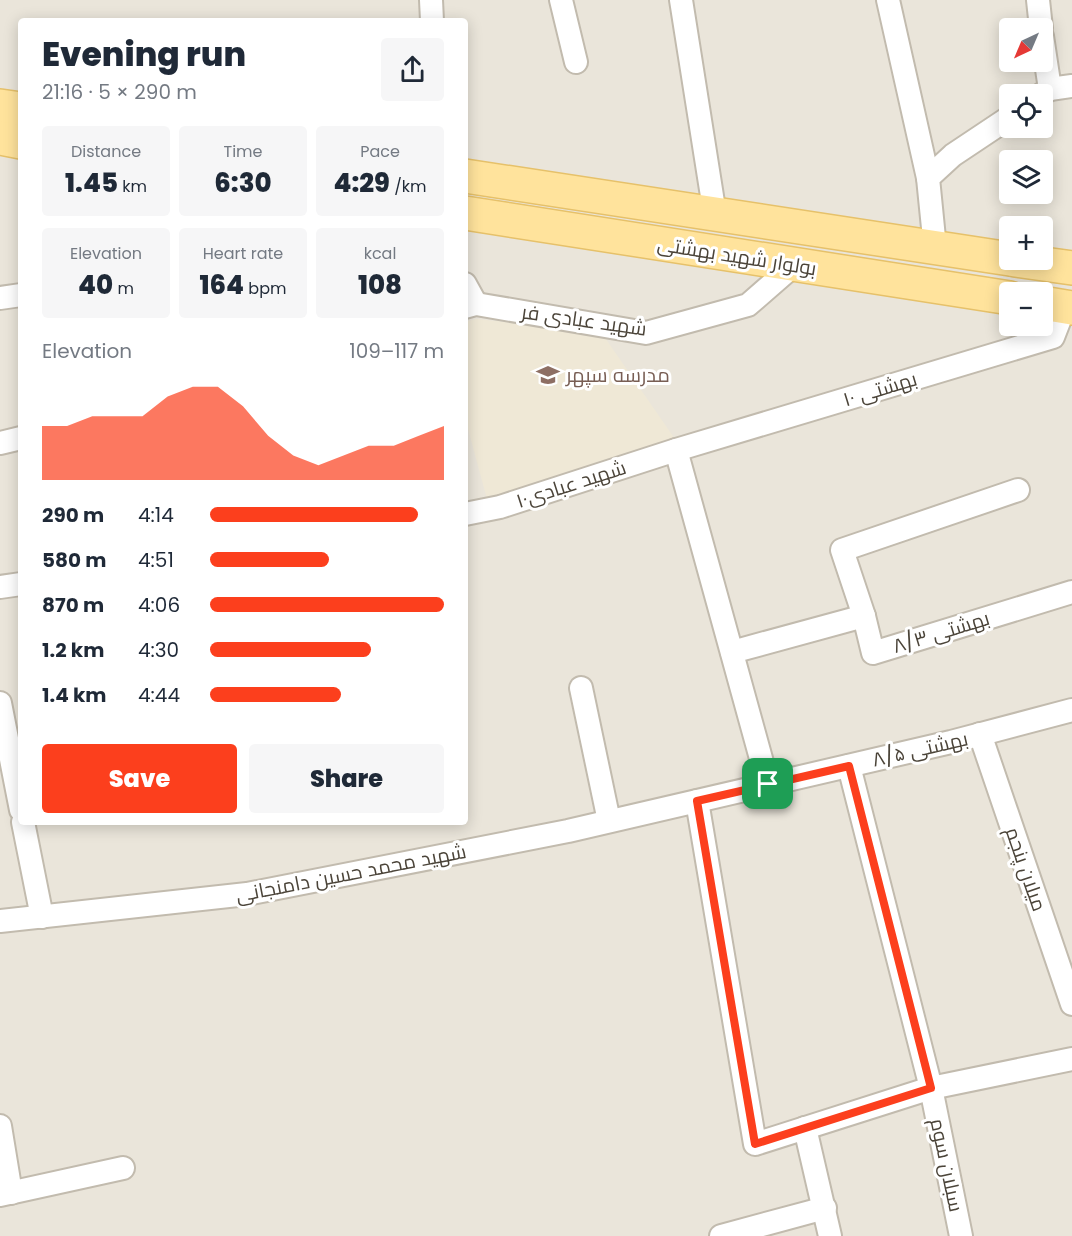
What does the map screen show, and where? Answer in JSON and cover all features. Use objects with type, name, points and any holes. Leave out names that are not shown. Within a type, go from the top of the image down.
[{"type":"main road","points":[[0,106],[18,109]]},
{"type":"main road","points":[[0,138],[18,141]]},
{"type":"main road","name":"بولوار شهید بهشتی","points":[[468,177],[999,257]]},
{"type":"main road","name":"بولوار شهید بهشتی","points":[[468,213],[999,296]]},
{"type":"main road","points":[[1053,265],[1072,268]]},
{"type":"street","points":[[431,0],[432,18]]},
{"type":"street","points":[[561,0],[576,62]]},
{"type":"street","points":[[681,0],[715,214]]},
{"type":"street","points":[[888,0],[928,178],[936,248]]},
{"type":"street","points":[[1038,0],[1040,18]]},
{"type":"street","points":[[1053,90],[1072,86]]},
{"type":"street","points":[[928,178],[953,155],[999,124]]},
{"type":"street","name":"شهید عبادی فر","points":[[471,305],[646,333],[748,305],[794,265]]},
{"type":"street","points":[[0,298],[18,295]]},
{"type":"street","name":"بهشتی ۱۰","points":[[676,450],[1053,337],[1060,306]]},
{"type":"street","points":[[0,442],[18,439]]},
{"type":"street","points":[[676,450],[768,784]]},
{"type":"street","name":"شهید عبادی۱۰","points":[[468,513],[500,507],[676,450]]},
{"type":"street","points":[[732,652],[864,616],[842,550],[1018,489]]},
{"type":"street","points":[[0,587],[18,584]]},
{"type":"street","name":"بهشتی ۸/۳","points":[[864,616],[873,653],[1072,592]]},
{"type":"street","points":[[581,688],[609,821]]},
{"type":"street","points":[[0,703],[13,730],[18,780]]},
{"type":"street","name":"بهشتی ۸/۵","points":[[697,801],[981,734],[1072,710]]},
{"type":"street","name":"میلان پنجم","points":[[981,734],[1068,979],[1072,1004]]},
{"type":"street","name":"سبلان سوم","points":[[849,766],[931,1088],[962,1236]]},
{"type":"street","points":[[697,801],[755,1144],[931,1088],[1072,1059]]},
{"type":"street","name":"شهید محمد حسین دامنجانی","points":[[0,921],[246,894],[609,821],[697,801]]},
{"type":"street","points":[[24,825],[42,917]]},
{"type":"street","points":[[0,1126],[6,1194],[123,1168]]},
{"type":"street","points":[[805,1128],[830,1236]]},
{"type":"street","points":[[721,1236],[825,1208]]},
{"type":"shaded area","points":[[0,0],[1072,0],[1072,1236],[0,1236]]},
{"type":"shaded area","name":"مدرسه سپهر","points":[[476,319],[601,332],[677,442],[487,499],[468,429],[468,321]]},
{"type":"place","name":"مدرسه سپهر","points":[[548,375]]},
{"type":"route","points":[[849,766],[931,1088],[755,1144],[697,801],[768,784],[849,766]]}]
